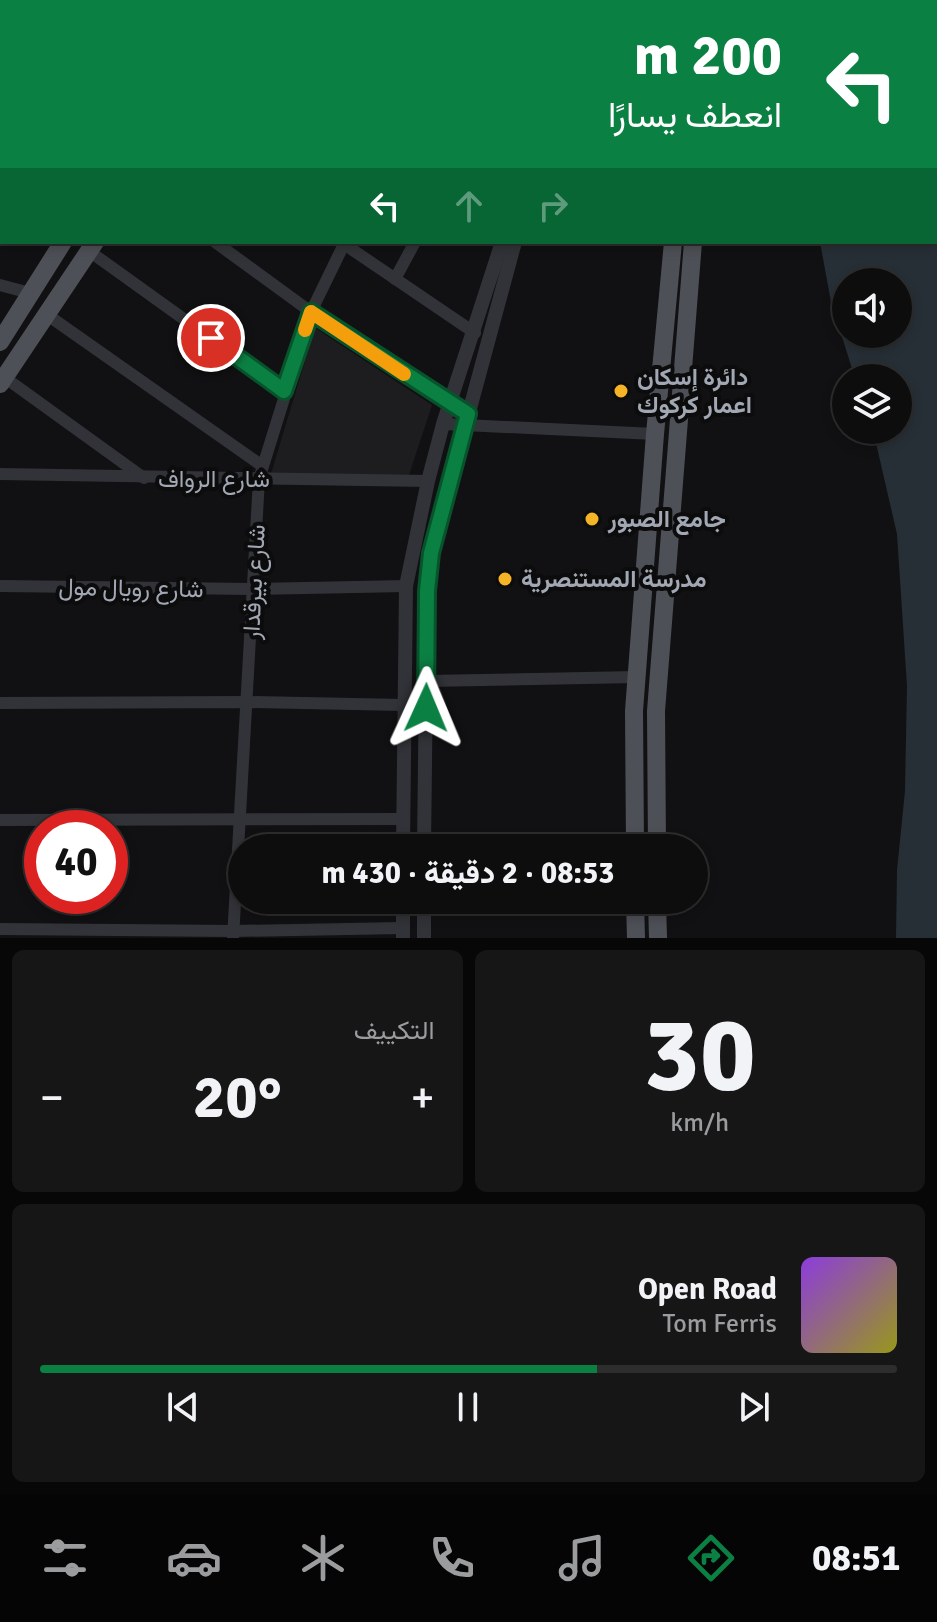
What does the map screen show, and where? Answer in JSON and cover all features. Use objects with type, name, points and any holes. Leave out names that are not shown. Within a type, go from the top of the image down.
[{"type":"main road","points":[[0,342],[62,244]]},
{"type":"main road","points":[[635,834],[634,711],[673,244]]},
{"type":"main road","points":[[657,834],[656,711],[693,244]]},
{"type":"main road","points":[[2,381],[92,247]]},
{"type":"main road","points":[[635,914],[636,938]]},
{"type":"main road","points":[[657,914],[658,938]]},
{"type":"street","points":[[218,244],[311,312],[451,404],[466,420]]},
{"type":"street","name":"شارع بيرقدار","points":[[234,934],[261,465],[311,312],[344,244]]},
{"type":"street","points":[[345,244],[475,333]]},
{"type":"street","points":[[395,279],[414,244]]},
{"type":"street","points":[[403,834],[406,586],[443,424],[501,244]]},
{"type":"street","points":[[424,834],[427,591],[431,553],[514,244]]},
{"type":"street","points":[[92,247],[284,391]]},
{"type":"street","points":[[0,285],[30,293]]},
{"type":"street","points":[[46,314],[261,465]]},
{"type":"street","points":[[2,381],[145,478]]},
{"type":"street","points":[[443,424],[466,420],[655,434]]},
{"type":"street","name":"شارع الرواف","points":[[0,474],[428,481]]},
{"type":"street","name":"شارع رويال مول","points":[[0,586],[253,589],[406,586]]},
{"type":"street","points":[[427,681],[637,677]]},
{"type":"street","points":[[0,703],[404,705]]},
{"type":"street","points":[[0,820],[241,822],[403,819]]},
{"type":"street","points":[[424,914],[424,938]]},
{"type":"street","points":[[0,929],[234,934],[402,933]]},
{"type":"shaded area","points":[[820,244],[937,244],[937,938],[896,938],[897,870],[905,791],[907,686],[897,534],[876,444],[912,444],[912,364],[851,364],[846,348],[912,348],[912,268],[832,268],[832,305]]},
{"type":"shaded area","points":[[315,328],[432,405],[409,475],[270,477]]},
{"type":"slow traffic","points":[[305,330],[311,312],[404,374]]},
{"type":"place","name":"دائرة إسكان اعمار كركوك","points":[[621,391]]},
{"type":"place","name":"جامع الصبور","points":[[592,519]]},
{"type":"place","name":"مدرسة المستنصرية","points":[[505,579]]},
{"type":"route","points":[[211,338],[284,391],[311,312],[468,414],[431,553],[427,591],[426,708]]}]
